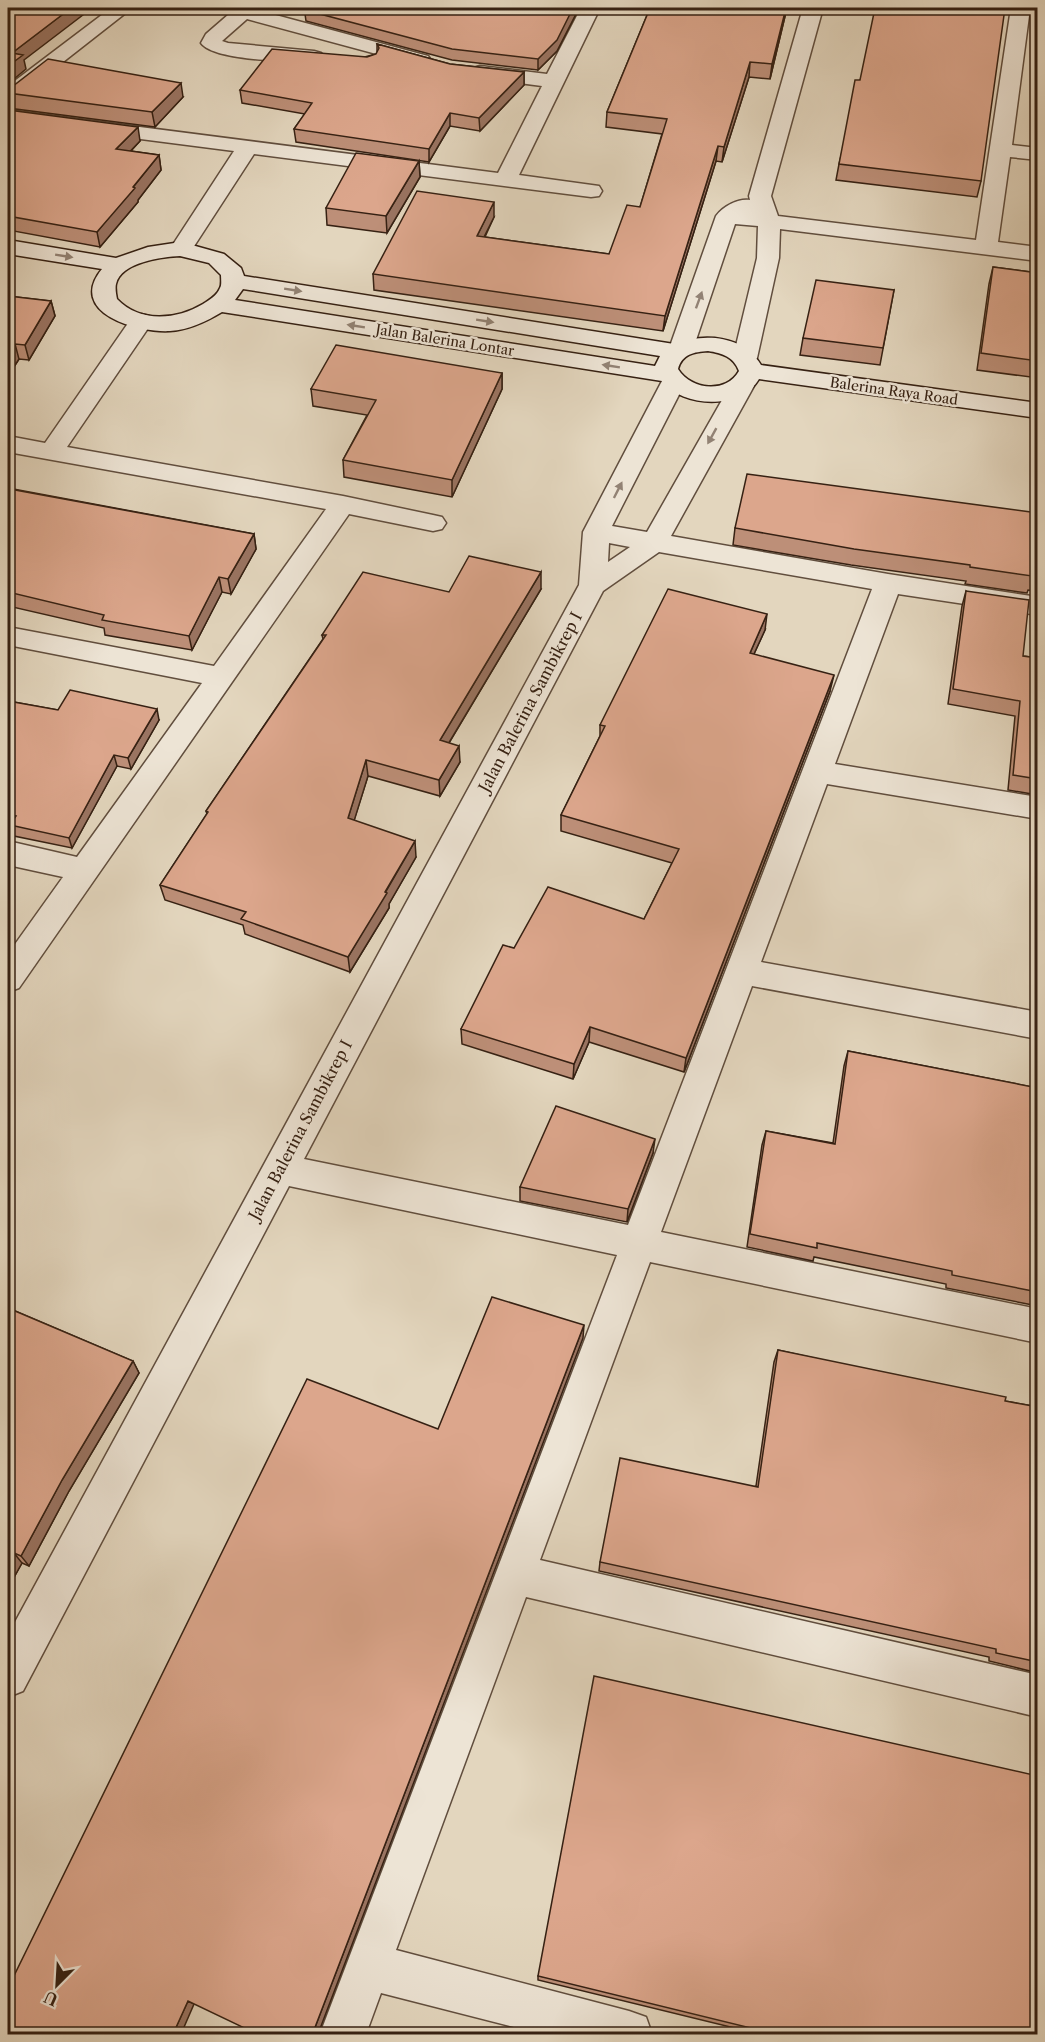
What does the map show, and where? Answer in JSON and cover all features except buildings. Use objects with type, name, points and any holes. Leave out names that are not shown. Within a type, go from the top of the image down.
[{"type":"street","points":[[8,95],[122,8]]},
{"type":"street","points":[[505,181],[590,8]]},
{"type":"street","points":[[679,350],[694,345],[715,345],[736,351],[746,372],[730,391],[715,394],[699,393],[684,388],[671,378],[667,362],[679,350],[727,216],[760,196],[813,8]]},
{"type":"street","points":[[986,248],[1021,8]]},
{"type":"street","points":[[246,10],[440,66],[224,49],[211,43],[213,38],[246,10]]},
{"type":"street","points":[[1014,49],[1038,51]]},
{"type":"street","points":[[463,69],[554,81]]},
{"type":"street","points":[[8,116],[591,191]]},
{"type":"street","points":[[182,249],[248,148]]},
{"type":"street","points":[[1002,150],[1038,154]]},
{"type":"street","name":"Jalan Balerina Sambikrep I","points":[[593,585],[655,542],[746,372],[768,258],[769,220],[760,196]]},
{"type":"street","points":[[727,216],[1038,254]]},
{"type":"street","points":[[8,247],[120,265]]},
{"type":"street","points":[[182,249],[202,252],[219,259],[230,269],[235,281],[231,294],[221,305],[205,315],[185,321],[163,323],[141,321],[118,313],[105,300],[104,284],[120,265],[149,253],[182,249]]},
{"type":"street","points":[[40,274],[104,284]]},
{"type":"street","name":"Jalan Balerina Lontar","points":[[235,281],[679,350]]},
{"type":"street","name":"Jalan Balerina Lontar","points":[[221,305],[671,378]]},
{"type":"street","points":[[51,452],[141,321]]},
{"type":"street","name":"Balerina Raya Road","points":[[746,372],[1038,411]]},
{"type":"street","name":"Jalan Balerina Sambikrep I","points":[[8,1676],[593,585],[596,532],[671,378]]},
{"type":"street","points":[[8,444],[343,504],[433,523]]},
{"type":"street","points":[[8,979],[343,504]]},
{"type":"street","points":[[596,532],[888,583],[1038,606]]},
{"type":"street","points":[[343,2034],[888,583]]},
{"type":"street","points":[[8,636],[220,677]]},
{"type":"street","points":[[817,772],[1038,808]]},
{"type":"street","points":[[8,853],[84,870]]},
{"type":"street","points":[[742,971],[1038,1026]]},
{"type":"street","points":[[279,1169],[1038,1326]]},
{"type":"street","points":[[515,1574],[1038,1696]]},
{"type":"street","points":[[367,1966],[629,2034]]}]
